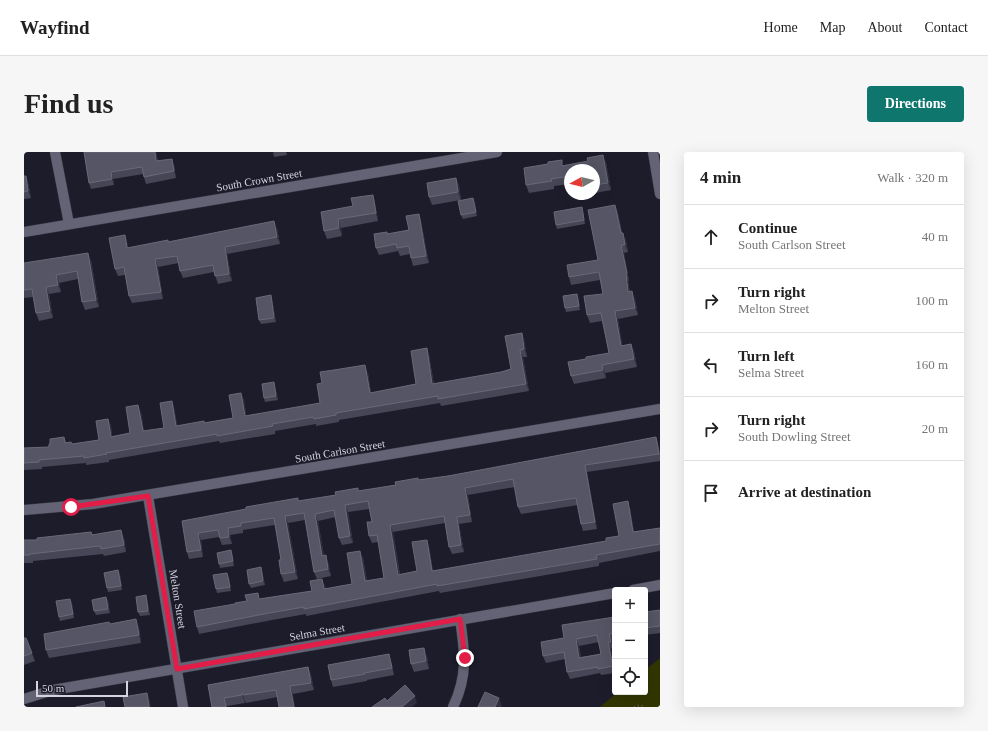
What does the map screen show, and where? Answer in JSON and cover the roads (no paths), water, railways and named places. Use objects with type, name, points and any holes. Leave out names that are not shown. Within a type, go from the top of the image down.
[{"type":"street","points":[[55,152],[69,224]]},
{"type":"street","name":"South Crown Street","points":[[24,232],[497,152]]},
{"type":"street","points":[[653,152],[660,194]]},
{"type":"street","name":"South Carlson Street","points":[[24,510],[86,505],[148,496],[660,409]]},
{"type":"street","name":"Melton Street","points":[[148,496],[183,707]]},
{"type":"street","points":[[648,587],[660,585]]},
{"type":"street","name":"Selma Street","points":[[24,699],[53,690],[612,594]]},
{"type":"street","points":[[453,707],[459,695],[464,670],[464,646],[460,619]]}]
